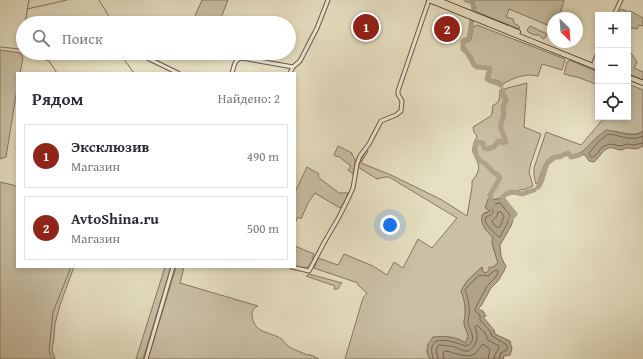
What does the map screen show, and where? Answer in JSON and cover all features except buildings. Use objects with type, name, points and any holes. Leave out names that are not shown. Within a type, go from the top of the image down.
[{"type":"highway","points":[[429,0],[470,14]]},
{"type":"highway","points":[[438,0],[595,67]]},
{"type":"highway","points":[[478,18],[595,63]]},
{"type":"highway","points":[[631,78],[643,84]]},
{"type":"highway","points":[[631,81],[643,84]]},
{"type":"street","points":[[291,72],[300,61],[317,28],[328,0]]},
{"type":"street","points":[[296,268],[309,271],[340,217],[353,188],[357,164],[360,156],[369,144],[382,121],[396,115],[401,111],[402,101],[398,91],[429,0]]},
{"type":"street","points":[[615,12],[621,0]]},
{"type":"street","points":[[151,60],[176,72]]},
{"type":"street","points":[[232,72],[237,60]]},
{"type":"street","points":[[252,60],[293,68]]},
{"type":"street","points":[[146,359],[173,268]]},
{"type":"shaded area","points":[[202,0],[228,0],[222,16],[195,16]]},
{"type":"shaded area","points":[[469,0],[564,0],[560,12],[547,12],[547,25],[509,9],[506,17],[513,19],[514,23],[520,27],[519,29],[474,11],[475,8],[473,2]]},
{"type":"shaded area","points":[[621,9],[629,12],[619,12]]},
{"type":"shaded area","points":[[630,11],[643,18],[643,26],[639,25],[637,29],[631,28]]},
{"type":"shaded area","points":[[477,25],[565,59],[562,70],[542,64],[538,76],[529,75],[520,77],[503,84],[499,81],[490,79],[491,67],[476,65],[473,58],[464,46],[465,43],[471,40],[473,27]]},
{"type":"shaded area","points":[[530,26],[547,34],[543,39],[539,35],[534,35],[527,30]]},
{"type":"shaded area","points":[[0,50],[16,52],[16,60],[23,60],[20,72],[16,72],[16,95],[6,157],[0,159]]},
{"type":"shaded area","points":[[631,53],[637,62],[634,68],[643,72],[643,80],[631,75]]},
{"type":"shaded area","points":[[570,60],[595,71],[595,84],[564,74],[567,62]]},
{"type":"shaded area","points":[[527,83],[524,127],[541,134],[529,172],[533,186],[515,191],[515,194],[511,194],[509,192],[501,198],[493,200],[488,199],[491,211],[484,213],[485,224],[493,238],[492,243],[498,263],[486,273],[483,271],[482,267],[467,281],[461,291],[465,306],[464,325],[468,334],[467,340],[465,343],[458,339],[428,344],[427,352],[430,359],[345,359],[363,298],[367,293],[358,285],[358,283],[314,268],[318,258],[338,265],[344,254],[373,266],[387,275],[394,262],[403,268],[418,239],[432,248],[457,218],[389,177],[377,179],[358,167],[364,153],[366,150],[368,151],[361,163],[391,175],[442,200],[467,216],[472,181],[477,174],[478,169],[478,164],[473,152],[473,146],[477,136],[473,127],[491,116],[493,105],[498,101],[500,90]]},
{"type":"shaded area","points":[[631,85],[643,90],[643,131],[637,134],[628,134],[613,131],[596,138],[589,147],[579,154],[571,155],[568,152],[553,156],[546,163],[539,181],[536,184],[534,168],[546,132],[581,145],[602,120],[631,120]]},
{"type":"shaded area","points":[[338,146],[352,153],[355,159],[353,174],[348,170],[351,166],[338,156],[337,157],[334,155]]},
{"type":"shaded area","points":[[307,167],[319,174],[318,177],[339,193],[348,193],[340,208],[315,193],[308,203],[301,219],[298,217],[296,221],[296,190]]},
{"type":"shaded area","points":[[0,182],[16,186],[16,268],[74,268],[60,305],[55,324],[52,350],[55,359],[0,359]]},
{"type":"shaded area","points":[[296,246],[314,254],[312,258],[313,260],[306,268],[296,266]]},
{"type":"shaded area","points":[[165,268],[171,268],[143,359],[136,359]]},
{"type":"shaded area","points":[[176,268],[184,268],[180,283],[258,306],[252,312],[252,315],[253,321],[259,329],[277,336],[292,348],[319,359],[148,359]]},
{"type":"shaded area","points":[[309,274],[342,283],[338,289],[334,289],[335,286],[306,276]]},
{"type":"water","points":[[606,130],[629,134],[638,134],[643,131],[643,146],[636,149],[607,149],[594,162],[589,161],[585,155],[573,157],[573,155],[584,150]]},
{"type":"water","points":[[501,198],[515,214],[511,226],[500,245],[501,256],[506,266],[498,281],[491,288],[478,309],[483,311],[486,316],[483,317],[494,330],[495,334],[510,341],[512,349],[510,355],[504,356],[503,359],[430,359],[427,348],[433,337],[454,338],[465,343],[467,340],[468,334],[464,325],[465,306],[461,291],[467,281],[482,267],[483,272],[486,273],[489,270],[489,267],[493,267],[498,263],[492,243],[493,238],[484,227],[482,215],[490,211],[485,208],[488,199],[493,200]]},
{"type":"waterway","points":[[26,16],[29,0]]},
{"type":"waterway","points":[[27,9],[67,0]]},
{"type":"waterway","points":[[99,0],[109,16]]},
{"type":"waterway","points":[[466,0],[472,2],[474,8],[469,38],[463,41],[463,49],[468,54],[474,65],[477,67],[490,69],[487,79],[501,85]]},
{"type":"waterway","points":[[0,47],[16,49]]},
{"type":"waterway","points":[[46,60],[49,61],[56,72]]},
{"type":"waterway","points":[[124,60],[133,72]]},
{"type":"waterway","points":[[493,206],[490,195],[500,178],[497,174],[492,172],[487,165],[478,159],[476,142],[483,143],[484,148],[487,149],[494,147],[498,141],[503,143],[506,142],[501,129],[501,123],[504,115],[503,108],[506,100],[503,96],[503,90]]},
{"type":"waterway","points":[[538,187],[547,164],[555,157],[560,157],[568,153],[571,157],[579,155]]},
{"type":"waterway","points":[[511,219],[515,214],[502,198],[511,192],[522,194],[534,190]]},
{"type":"waterway","points":[[51,357],[49,350],[53,312],[71,268]]},
{"type":"place","name":"Эксклюзив","points":[[366,27]]},
{"type":"place","name":"AvtoShina.ru","points":[[447,29]]}]
